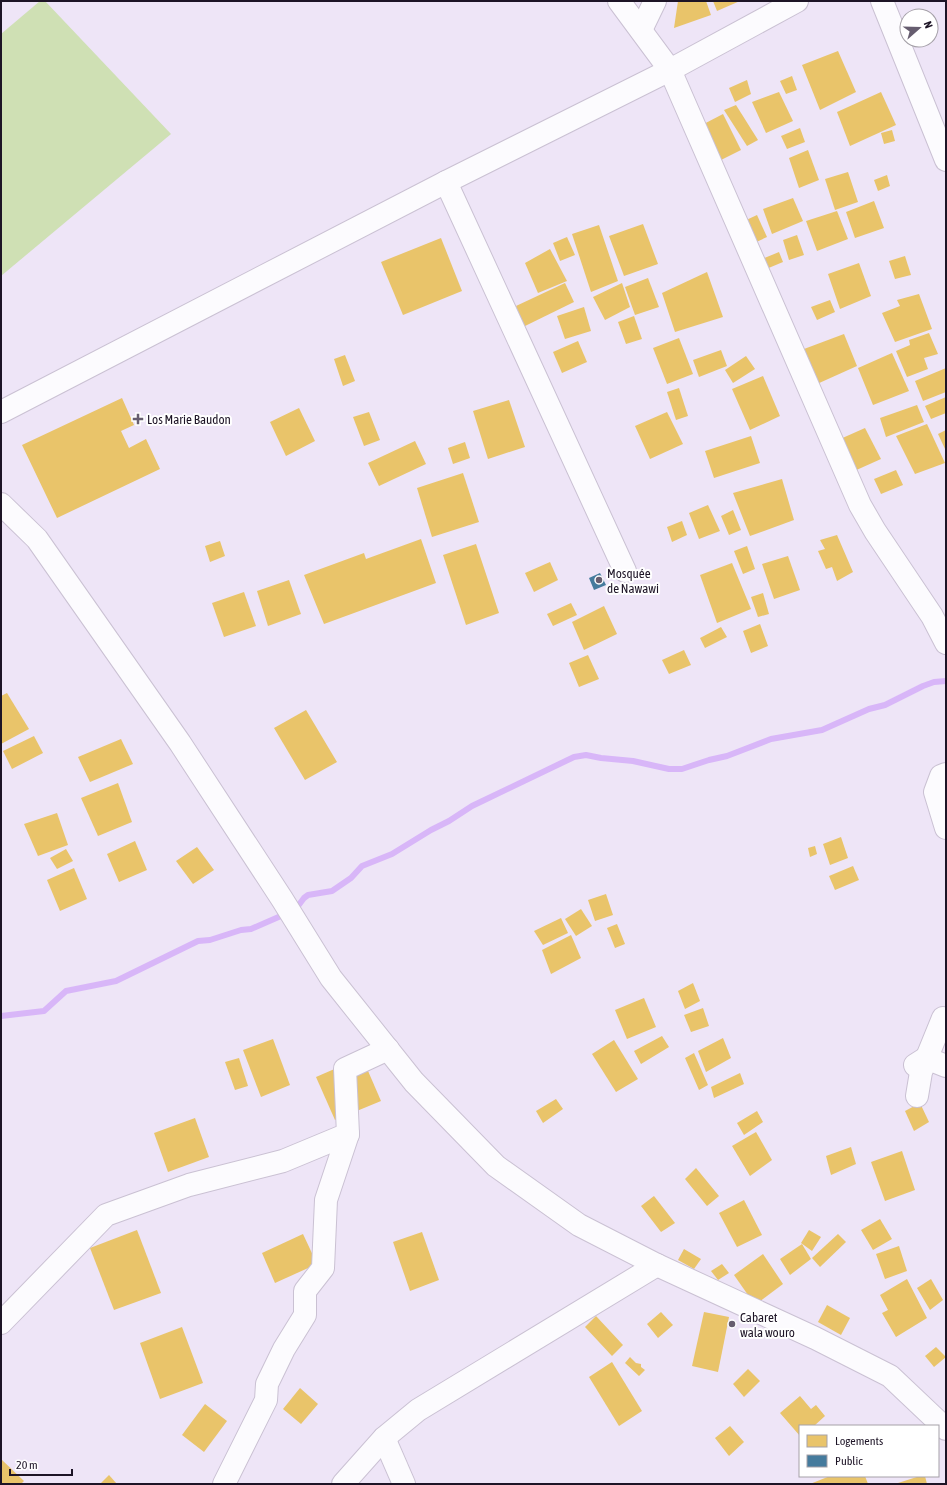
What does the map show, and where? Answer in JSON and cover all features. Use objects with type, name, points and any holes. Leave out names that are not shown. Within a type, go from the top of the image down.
[{"type":"street","points":[[619,1],[670,70],[860,505],[875,532],[932,616],[946,643]]},
{"type":"street","points":[[641,30],[654,1]]},
{"type":"street","points":[[1,412],[446,182],[670,70],[797,1]]},
{"type":"street","points":[[882,1],[944,149]]},
{"type":"street","points":[[446,182],[626,571]]},
{"type":"street","points":[[1,504],[37,538],[180,743],[298,924],[331,978],[414,1082],[496,1166],[579,1225],[657,1265],[815,1338],[890,1376],[946,1428]]},
{"type":"street","points":[[946,774],[941,776],[935,792],[946,828]]},
{"type":"street","points":[[917,1096],[921,1072],[920,1062],[945,1017]]},
{"type":"street","points":[[224,1484],[266,1400],[267,1384],[284,1349],[305,1315],[306,1291],[323,1268],[326,1200],[348,1134],[345,1069],[388,1050]]},
{"type":"street","points":[[920,1062],[946,1066]]},
{"type":"street","points":[[1,1322],[106,1215],[189,1185],[282,1161],[348,1134]]},
{"type":"street","points":[[343,1484],[384,1438],[418,1410],[657,1265]]},
{"type":"street","points":[[384,1438],[404,1484]]},
{"type":"green space","points":[[40,1],[45,1],[171,134],[1,276],[1,34]]},
{"type":"building: Logements","points":[[678,1],[706,1],[711,15],[674,28]]},
{"type":"building: Logements","points":[[713,1],[740,1],[717,11]]},
{"type":"building: Logements","points":[[838,51],[856,92],[820,110],[802,65]]},
{"type":"building: Logements","points":[[792,76],[797,90],[786,94],[780,81]]},
{"type":"building: Logements","points":[[747,80],[751,94],[735,102],[729,88]]},
{"type":"building: Logements","points":[[779,92],[793,121],[766,133],[752,102]]},
{"type":"building: Logements","points":[[881,92],[896,125],[850,146],[837,112]]},
{"type":"building: Logements","points":[[736,105],[758,140],[747,146],[724,110]]},
{"type":"building: Logements","points":[[723,114],[741,150],[715,163],[698,127]]},
{"type":"building: Logements","points":[[800,128],[805,142],[787,149],[781,136]]},
{"type":"building: Logements","points":[[892,130],[895,141],[884,144],[881,133]]},
{"type":"building: Logements","points":[[808,150],[819,180],[799,188],[789,158]]},
{"type":"building: Logements","points":[[848,172],[858,202],[835,210],[825,179]]},
{"type":"building: Logements","points":[[887,175],[890,186],[878,191],[874,180]]},
{"type":"building: Logements","points":[[793,198],[803,221],[772,234],[763,209]]},
{"type":"building: Logements","points":[[874,201],[884,228],[855,238],[846,212]]},
{"type":"building: Logements","points":[[837,211],[848,239],[817,251],[806,221]]},
{"type":"building: Logements","points":[[757,215],[767,237],[752,244],[742,222]]},
{"type":"building: Logements","points":[[643,224],[658,264],[624,276],[609,236]]},
{"type":"building: Logements","points":[[599,225],[618,281],[591,292],[572,234]]},
{"type":"building: Logements","points":[[797,235],[804,255],[789,260],[783,240]]},
{"type":"building: Logements","points":[[567,237],[575,255],[560,261],[553,243]]},
{"type":"building: Logements","points":[[441,238],[462,291],[403,315],[381,262]]},
{"type":"building: Logements","points":[[550,249],[567,281],[538,293],[525,263]]},
{"type":"building: Logements","points":[[779,252],[783,262],[759,272],[755,262]]},
{"type":"building: Logements","points":[[905,256],[911,275],[895,279],[889,261]]},
{"type":"building: Logements","points":[[859,263],[871,296],[840,309],[828,274]]},
{"type":"building: Logements","points":[[707,272],[723,317],[675,332],[662,293]]},
{"type":"building: Logements","points":[[648,278],[659,307],[635,315],[625,287]]},
{"type":"building: Logements","points":[[565,283],[574,302],[523,327],[516,306]]},
{"type":"building: Logements","points":[[622,283],[630,307],[605,320],[593,297]]},
{"type":"building: Logements","points":[[919,294],[932,329],[895,342],[882,313],[900,306],[897,300]]},
{"type":"building: Logements","points":[[830,300],[835,312],[817,320],[811,307]]},
{"type":"building: Logements","points":[[584,307],[591,331],[565,339],[557,316]]},
{"type":"building: Logements","points":[[634,316],[642,339],[626,344],[618,322]]},
{"type":"building: Logements","points":[[929,333],[938,354],[924,358],[928,369],[907,377],[896,351],[910,345],[909,340]]},
{"type":"building: Logements","points":[[844,334],[857,366],[817,384],[804,349]]},
{"type":"building: Logements","points":[[679,338],[693,374],[667,384],[653,348]]},
{"type":"building: Logements","points":[[578,341],[587,362],[562,373],[553,352]]},
{"type":"building: Logements","points":[[721,350],[727,366],[699,377],[693,360]]},
{"type":"building: Logements","points":[[892,353],[909,391],[873,405],[858,368]]},
{"type":"building: Logements","points":[[345,355],[355,381],[343,386],[334,359]]},
{"type":"building: Logements","points":[[746,356],[755,369],[733,383],[725,370]]},
{"type":"building: Logements","points":[[946,368],[946,392],[923,401],[915,381]]},
{"type":"building: Logements","points":[[763,376],[780,416],[750,430],[732,389]]},
{"type":"building: Logements","points":[[679,388],[688,416],[676,420],[667,392]]},
{"type":"building: Logements","points":[[946,397],[946,413],[931,419],[925,406]]},
{"type":"building: Logements","points":[[122,398],[134,425],[121,431],[129,448],[146,439],[160,469],[57,518],[22,445]]},
{"type":"building: Logements","points":[[509,400],[525,447],[488,459],[473,411]]},
{"type":"building: Logements","points":[[917,405],[924,422],[886,437],[880,418]]},
{"type":"building: Logements","points":[[299,408],[315,441],[286,456],[270,422]]},
{"type":"building: Logements","points":[[369,412],[380,440],[364,446],[353,417]]},
{"type":"building: Logements","points":[[667,412],[683,444],[650,459],[635,426]]},
{"type":"building: Logements","points":[[927,424],[945,463],[915,474],[896,436]]},
{"type":"building: Logements","points":[[865,428],[881,459],[852,472],[838,440]]},
{"type":"building: Logements","points":[[946,430],[946,451],[938,434]]},
{"type":"building: Logements","points":[[751,436],[760,463],[714,478],[705,451]]},
{"type":"building: Logements","points":[[415,441],[426,464],[379,486],[368,463]]},
{"type":"building: Logements","points":[[465,442],[470,458],[453,464],[448,448]]},
{"type":"building: Logements","points":[[896,470],[903,485],[881,494],[874,479]]},
{"type":"building: Logements","points":[[463,473],[479,522],[432,537],[417,488]]},
{"type":"building: Logements","points":[[782,479],[794,520],[750,536],[733,493]]},
{"type":"building: Logements","points":[[708,505],[720,531],[699,539],[689,513]]},
{"type":"building: Logements","points":[[733,510],[741,530],[729,535],[721,516]]},
{"type":"building: Logements","points":[[682,521],[687,535],[672,542],[667,527]]},
{"type":"building: Logements","points":[[837,535],[853,572],[837,581],[832,567],[826,569],[818,551],[825,549],[820,540]]},
{"type":"building: Logements","points":[[421,539],[436,583],[324,624],[304,575],[364,553],[366,559]]},
{"type":"building: Logements","points":[[220,541],[225,556],[210,562],[205,546]]},
{"type":"building: Logements","points":[[476,544],[499,613],[466,625],[443,555]]},
{"type":"building: Logements","points":[[747,546],[755,569],[743,574],[734,551]]},
{"type":"building: Logements","points":[[788,556],[800,590],[774,599],[762,564]]},
{"type":"building: Logements","points":[[550,562],[558,580],[534,592],[525,573]]},
{"type":"building: Logements","points":[[732,563],[751,609],[717,623],[700,575]]},
{"type":"building: Logements","points":[[289,580],[301,614],[268,626],[257,591]]},
{"type":"building: Logements","points":[[244,592],[256,626],[224,637],[212,603]]},
{"type":"building: Logements","points":[[763,593],[769,614],[758,617],[751,597]]},
{"type":"building: Logements","points":[[571,603],[577,615],[553,626],[547,614]]},
{"type":"building: Logements","points":[[604,606],[617,634],[584,650],[572,622]]},
{"type":"building: Logements","points":[[760,624],[768,646],[751,653],[743,631]]},
{"type":"building: Logements","points":[[721,627],[727,637],[705,648],[700,638]]},
{"type":"building: Logements","points":[[684,650],[691,665],[669,674],[662,660]]},
{"type":"building: Logements","points":[[588,655],[599,679],[579,687],[569,663]]},
{"type":"building: Logements","points":[[7,693],[29,729],[1,744],[1,696]]},
{"type":"building: Logements","points":[[306,710],[337,762],[305,780],[274,728]]},
{"type":"building: Logements","points":[[34,736],[43,753],[12,769],[3,751]]},
{"type":"building: Logements","points":[[121,739],[133,764],[90,782],[78,757]]},
{"type":"building: Logements","points":[[118,783],[132,822],[98,836],[81,798]]},
{"type":"building: Logements","points":[[57,813],[68,845],[38,856],[24,824]]},
{"type":"building: Logements","points":[[841,837],[848,858],[830,865],[823,844]]},
{"type":"building: Logements","points":[[135,841],[147,870],[119,882],[107,854]]},
{"type":"building: Logements","points":[[815,846],[817,854],[810,857],[808,848]]},
{"type":"building: Logements","points":[[197,847],[214,870],[193,884],[176,861]]},
{"type":"building: Logements","points":[[66,849],[73,861],[57,869],[50,858]]},
{"type":"building: Logements","points":[[853,866],[859,880],[835,890],[829,876]]},
{"type":"building: Logements","points":[[74,868],[87,899],[60,911],[47,880]]},
{"type":"building: Logements","points":[[606,894],[613,915],[595,921],[588,900]]},
{"type":"building: Logements","points":[[581,909],[592,926],[576,936],[565,919]]},
{"type":"building: Logements","points":[[561,918],[568,933],[543,945],[534,931]]},
{"type":"building: Logements","points":[[617,924],[625,944],[615,948],[607,928]]},
{"type":"building: Logements","points":[[571,935],[581,958],[551,974],[542,950]]},
{"type":"building: Logements","points":[[693,983],[700,1001],[685,1009],[678,991]]},
{"type":"building: Logements","points":[[644,998],[656,1027],[627,1039],[615,1010]]},
{"type":"building: Logements","points":[[703,1008],[709,1026],[691,1032],[684,1015]]},
{"type":"building: Logements","points":[[662,1036],[669,1047],[641,1064],[634,1051]]},
{"type":"building: Logements","points":[[723,1038],[731,1058],[706,1072],[698,1051]]},
{"type":"building: Logements","points":[[273,1039],[290,1085],[261,1097],[243,1050]]},
{"type":"building: Logements","points":[[614,1040],[638,1079],[616,1092],[592,1054]]},
{"type":"building: Logements","points":[[694,1053],[708,1085],[699,1090],[685,1058]]},
{"type":"building: Logements","points":[[362,1057],[381,1101],[335,1120],[316,1077]]},
{"type":"building: Logements","points":[[239,1058],[248,1086],[235,1090],[225,1062]]},
{"type":"building: Logements","points":[[740,1073],[744,1084],[714,1098],[711,1087]]},
{"type":"building: Logements","points":[[556,1099],[563,1109],[543,1123],[536,1111]]},
{"type":"building: Logements","points":[[920,1103],[929,1122],[914,1131],[905,1111]]},
{"type":"building: Logements","points":[[757,1111],[763,1122],[744,1135],[737,1123]]},
{"type":"building: Logements","points":[[195,1118],[209,1157],[168,1172],[154,1133]]},
{"type":"building: Logements","points":[[756,1132],[772,1160],[750,1176],[732,1146]]},
{"type":"building: Logements","points":[[851,1147],[856,1164],[831,1175],[826,1156]]},
{"type":"building: Logements","points":[[902,1151],[915,1190],[885,1201],[871,1162]]},
{"type":"building: Logements","points":[[696,1168],[719,1196],[707,1206],[685,1179]]},
{"type":"building: Logements","points":[[654,1196],[675,1223],[661,1232],[641,1206]]},
{"type":"building: Logements","points":[[744,1200],[762,1235],[737,1247],[719,1213]]},
{"type":"building: Logements","points":[[880,1219],[892,1239],[873,1250],[861,1230]]},
{"type":"building: Logements","points":[[137,1230],[161,1293],[114,1310],[90,1248]]},
{"type":"building: Logements","points":[[809,1230],[821,1237],[812,1251],[801,1243]]},
{"type":"building: Logements","points":[[422,1232],[439,1280],[410,1291],[393,1242]]},
{"type":"building: Logements","points":[[303,1234],[317,1264],[275,1283],[262,1253]]},
{"type":"building: Logements","points":[[838,1234],[846,1242],[820,1267],[812,1258]]},
{"type":"building: Logements","points":[[802,1244],[811,1259],[790,1275],[780,1259]]},
{"type":"building: Logements","points":[[899,1246],[907,1271],[885,1279],[876,1254]]},
{"type":"building: Logements","points":[[684,1249],[701,1259],[694,1269],[678,1260]]},
{"type":"building: Logements","points":[[763,1254],[783,1284],[755,1305],[734,1275]]},
{"type":"building: Logements","points":[[722,1264],[729,1273],[718,1280],[711,1271]]},
{"type":"building: Logements","points":[[907,1279],[927,1318],[896,1337],[882,1313],[888,1310],[880,1295]]},
{"type":"building: Logements","points":[[931,1279],[943,1300],[930,1310],[917,1288]]},
{"type":"building: Logements","points":[[827,1305],[850,1318],[841,1335],[818,1322]]},
{"type":"building: Logements","points":[[661,1312],[673,1325],[658,1338],[647,1324]]},
{"type":"building: Logements","points":[[704,1312],[729,1317],[718,1372],[692,1366]]},
{"type":"building: Logements","points":[[596,1316],[623,1345],[612,1356],[585,1327]]},
{"type":"building: Logements","points":[[182,1327],[203,1383],[160,1399],[140,1343]]},
{"type":"building: Logements","points":[[936,1347],[946,1357],[934,1367],[925,1356]]},
{"type":"building: Logements","points":[[630,1357],[636,1363],[641,1364],[641,1367],[645,1370],[639,1376],[625,1363]]},
{"type":"building: Logements","points":[[612,1362],[642,1411],[619,1426],[589,1377]]},
{"type":"building: Logements","points":[[748,1369],[760,1381],[744,1397],[733,1384]]},
{"type":"building: Logements","points":[[300,1388],[318,1404],[301,1424],[283,1409]]},
{"type":"building: Logements","points":[[800,1396],[811,1409],[816,1405],[825,1416],[815,1425],[799,1425],[799,1435],[780,1413]]},
{"type":"building: Logements","points":[[205,1404],[227,1421],[204,1452],[182,1435]]},
{"type":"building: Logements","points":[[730,1426],[744,1442],[729,1456],[715,1438]]},
{"type":"building: Logements","points":[[1,1459],[24,1481],[21,1484],[1,1484]]},
{"type":"building: Logements","points":[[109,1475],[117,1484],[100,1484]]},
{"type":"building: Logements","points":[[828,1477],[865,1477],[868,1484],[810,1484]]},
{"type":"building: Logements","points":[[917,1477],[925,1477],[927,1484],[899,1484],[898,1483]]},
{"type":"building: Public","points":[[600,573],[606,585],[594,590],[589,578]]},
{"type":"waterway","points":[[1,1016],[44,1011],[66,991],[116,981],[198,941],[210,940],[241,930],[251,929],[290,912],[308,895],[332,891],[351,878],[362,866],[392,854],[472,806],[574,757],[586,755],[633,761],[669,769],[682,769],[727,756],[771,739],[822,730],[869,709],[885,705],[923,686],[934,682],[946,681]]},
{"type":"place","name":"Los Marie Baudon","points":[[138,419]]},
{"type":"place","name":"Mosquée de Nawawi","points":[[599,580]]},
{"type":"place","name":"Cabaret wala wouro","points":[[732,1324]]}]
